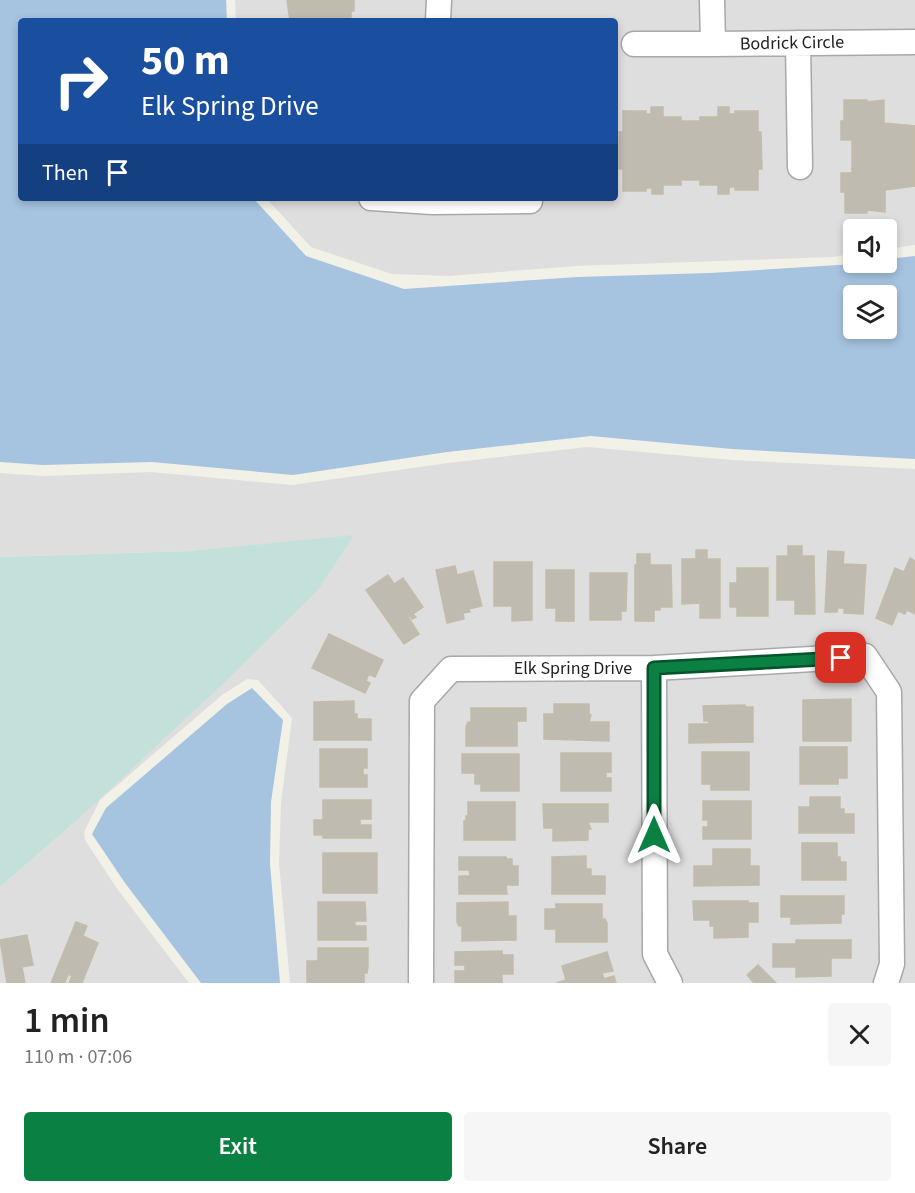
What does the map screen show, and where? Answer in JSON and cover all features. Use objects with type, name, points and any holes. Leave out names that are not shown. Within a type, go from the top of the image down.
[{"type":"street","points":[[438,18],[439,0]]},
{"type":"street","points":[[712,0],[713,44]]},
{"type":"street","name":"Bodrick Circle","points":[[634,44],[915,42]]},
{"type":"street","points":[[798,43],[800,168]]},
{"type":"street","name":"Elk Spring Drive","points":[[421,983],[422,701],[451,669],[654,668],[865,657],[889,692],[892,964],[886,983]]},
{"type":"street","points":[[654,668],[655,954],[670,983]]},
{"type":"shaded area","points":[[235,0],[915,0],[915,245],[897,248],[897,219],[843,219],[843,255],[832,257],[576,266],[449,276],[392,274],[311,247],[269,201],[618,201],[618,18],[236,18]]},
{"type":"shaded area","points":[[587,447],[732,460],[915,469],[915,983],[897,983],[900,692],[864,644],[654,656],[451,656],[444,660],[414,692],[410,983],[290,983],[279,863],[281,803],[292,718],[258,680],[247,679],[222,695],[100,800],[84,832],[85,840],[118,890],[189,983],[0,983],[0,887],[76,821],[354,536],[189,551],[0,557],[0,473],[44,476],[151,472],[292,485],[448,463]]},
{"type":"shaded area","points":[[354,535],[318,590],[227,680],[76,821],[0,887],[0,557],[189,551]]},
{"type":"shaded area","points":[[860,669],[878,696],[882,962],[874,983],[686,983],[677,974],[665,951],[665,679]]},
{"type":"shaded area","points":[[643,680],[657,983],[431,983],[432,706],[456,681]]},
{"type":"water","points":[[0,0],[226,0],[227,18],[18,18],[18,201],[256,201],[306,256],[404,289],[577,277],[710,273],[843,265],[843,273],[897,273],[897,258],[915,256],[915,459],[732,449],[591,436],[447,452],[293,475],[152,462],[43,465],[0,462]]},
{"type":"water","points":[[252,688],[283,720],[271,802],[270,864],[280,983],[201,983],[125,883],[92,834],[106,808],[227,704]]},
{"type":"building","points":[[287,0],[354,0],[354,11],[351,11],[351,18],[290,18]]},
{"type":"building","points":[[844,100],[867,100],[867,102],[884,100],[884,123],[915,126],[915,186],[885,190],[885,212],[867,210],[867,213],[845,213],[845,192],[841,192],[841,173],[852,173],[852,140],[841,140]]},
{"type":"building","points":[[651,107],[663,107],[663,117],[681,117],[681,121],[700,121],[700,117],[718,117],[718,107],[729,107],[729,114],[735,114],[735,111],[758,111],[762,169],[758,169],[758,190],[735,190],[735,187],[729,187],[729,194],[718,194],[718,185],[700,185],[700,180],[681,180],[681,185],[663,185],[663,194],[652,194],[652,188],[646,188],[646,191],[623,191],[623,169],[619,169],[619,132],[623,132],[623,111],[646,111],[646,114],[651,114]]},
{"type":"building","points":[[788,546],[802,546],[802,556],[814,556],[815,614],[795,614],[795,600],[777,600],[777,556],[788,556]]},
{"type":"building","points":[[696,550],[707,550],[707,559],[720,559],[720,618],[700,618],[700,603],[682,604],[682,559],[696,559]]},
{"type":"building","points":[[828,551],[844,552],[843,564],[866,565],[863,614],[844,613],[844,608],[838,608],[837,612],[825,612]]},
{"type":"building","points":[[637,554],[650,554],[650,565],[671,565],[672,607],[660,607],[660,610],[654,610],[654,621],[635,621]]},
{"type":"building","points":[[910,558],[915,561],[915,614],[907,610],[905,614],[898,611],[892,625],[876,618],[895,568],[904,572]]},
{"type":"building","points":[[494,562],[532,562],[532,620],[512,621],[512,606],[494,606]]},
{"type":"building","points":[[455,566],[457,575],[473,571],[482,606],[463,613],[464,619],[447,623],[436,570]]},
{"type":"building","points":[[737,568],[768,568],[768,616],[737,616],[737,607],[730,607],[730,583],[737,583]]},
{"type":"building","points":[[546,570],[574,570],[574,621],[556,621],[556,608],[546,608]]},
{"type":"building","points":[[590,573],[627,573],[626,611],[621,611],[621,620],[590,620]]},
{"type":"building","points":[[388,575],[394,584],[403,578],[423,607],[413,614],[416,617],[412,619],[408,617],[419,634],[404,644],[366,590]]},
{"type":"building","points":[[329,634],[383,660],[375,677],[369,674],[366,681],[370,683],[365,693],[312,668]]},
{"type":"building","points":[[851,699],[851,741],[803,741],[803,700]]},
{"type":"building","points":[[354,701],[354,714],[357,714],[357,719],[371,719],[371,740],[314,740],[314,702]]},
{"type":"building","points":[[554,704],[589,704],[589,715],[591,715],[589,722],[609,722],[609,741],[544,739],[544,714],[554,714]]},
{"type":"building","points":[[745,705],[745,707],[753,707],[753,742],[689,743],[689,724],[709,724],[709,721],[704,721],[703,706]]},
{"type":"building","points":[[471,708],[526,708],[526,721],[517,721],[517,746],[466,746],[466,727],[468,722],[471,722]]},
{"type":"building","points":[[800,747],[847,747],[847,778],[838,778],[838,784],[800,784]]},
{"type":"building","points":[[320,749],[367,749],[367,768],[363,768],[363,775],[367,775],[367,787],[320,787]]},
{"type":"building","points":[[702,752],[749,752],[749,790],[711,790],[711,784],[702,784]]},
{"type":"building","points":[[561,753],[611,753],[611,772],[606,772],[606,778],[611,778],[611,791],[561,791]]},
{"type":"building","points":[[462,754],[519,754],[519,791],[481,791],[481,784],[475,784],[475,773],[462,773]]},
{"type":"building","points":[[810,797],[840,797],[840,809],[844,809],[844,814],[854,814],[854,833],[799,833],[799,807],[810,807]]},
{"type":"building","points":[[323,800],[371,800],[371,819],[360,819],[360,825],[371,825],[371,838],[323,838],[323,835],[314,835],[314,820],[323,820]]},
{"type":"building","points":[[703,801],[751,801],[751,839],[703,839],[703,827],[708,827],[708,820],[703,820]]},
{"type":"building","points":[[468,802],[515,802],[515,840],[464,840],[464,821],[468,816]]},
{"type":"building","points":[[543,804],[608,804],[608,822],[588,822],[591,829],[588,829],[588,840],[553,841],[553,828],[544,828]]},
{"type":"building","points":[[802,843],[837,843],[837,857],[840,857],[840,862],[846,862],[846,880],[802,880]]},
{"type":"building","points":[[713,849],[750,849],[750,866],[759,866],[759,885],[694,886],[694,866],[713,866]]},
{"type":"building","points":[[323,853],[377,853],[377,893],[323,893]]},
{"type":"building","points":[[586,856],[586,869],[591,869],[591,876],[605,876],[605,894],[552,894],[552,857]]},
{"type":"building","points":[[459,857],[512,859],[512,866],[518,866],[518,885],[506,885],[507,894],[459,894],[459,876],[470,876],[469,870],[459,870]]},
{"type":"building","points":[[781,896],[844,896],[844,914],[841,914],[841,923],[791,924],[791,917],[781,917]]},
{"type":"building","points":[[693,901],[758,903],[758,922],[748,922],[748,937],[714,938],[714,926],[710,926],[710,920],[694,920]]},
{"type":"building","points":[[318,902],[365,902],[366,921],[355,921],[355,926],[366,926],[366,940],[318,940]]},
{"type":"building","points":[[508,902],[508,916],[516,916],[516,940],[462,941],[462,926],[459,926],[457,922],[457,903]]},
{"type":"building","points":[[556,904],[602,904],[602,919],[605,919],[607,923],[607,942],[556,942],[556,929],[545,929],[545,909],[556,909]]},
{"type":"building","points":[[76,922],[87,926],[83,936],[98,943],[82,983],[69,983],[72,976],[68,974],[65,983],[51,983]]},
{"type":"building","points":[[27,935],[33,965],[22,967],[25,983],[7,983],[0,940]]},
{"type":"building","points":[[796,940],[851,940],[851,958],[831,958],[831,976],[796,977],[796,967],[773,967],[773,944],[796,944]]},
{"type":"building","points":[[318,948],[368,948],[368,967],[367,973],[364,973],[364,983],[307,983],[307,961],[318,961]]},
{"type":"building","points":[[502,951],[502,955],[513,955],[513,974],[502,974],[502,983],[455,983],[455,971],[465,971],[465,965],[455,965],[455,952]]},
{"type":"building","points":[[607,952],[613,971],[602,973],[604,979],[614,976],[616,983],[556,983],[566,980],[562,966]]},
{"type":"building","points":[[758,965],[776,983],[754,983],[747,975]]},
{"type":"route","points":[[654,835],[654,668],[841,658]]}]
